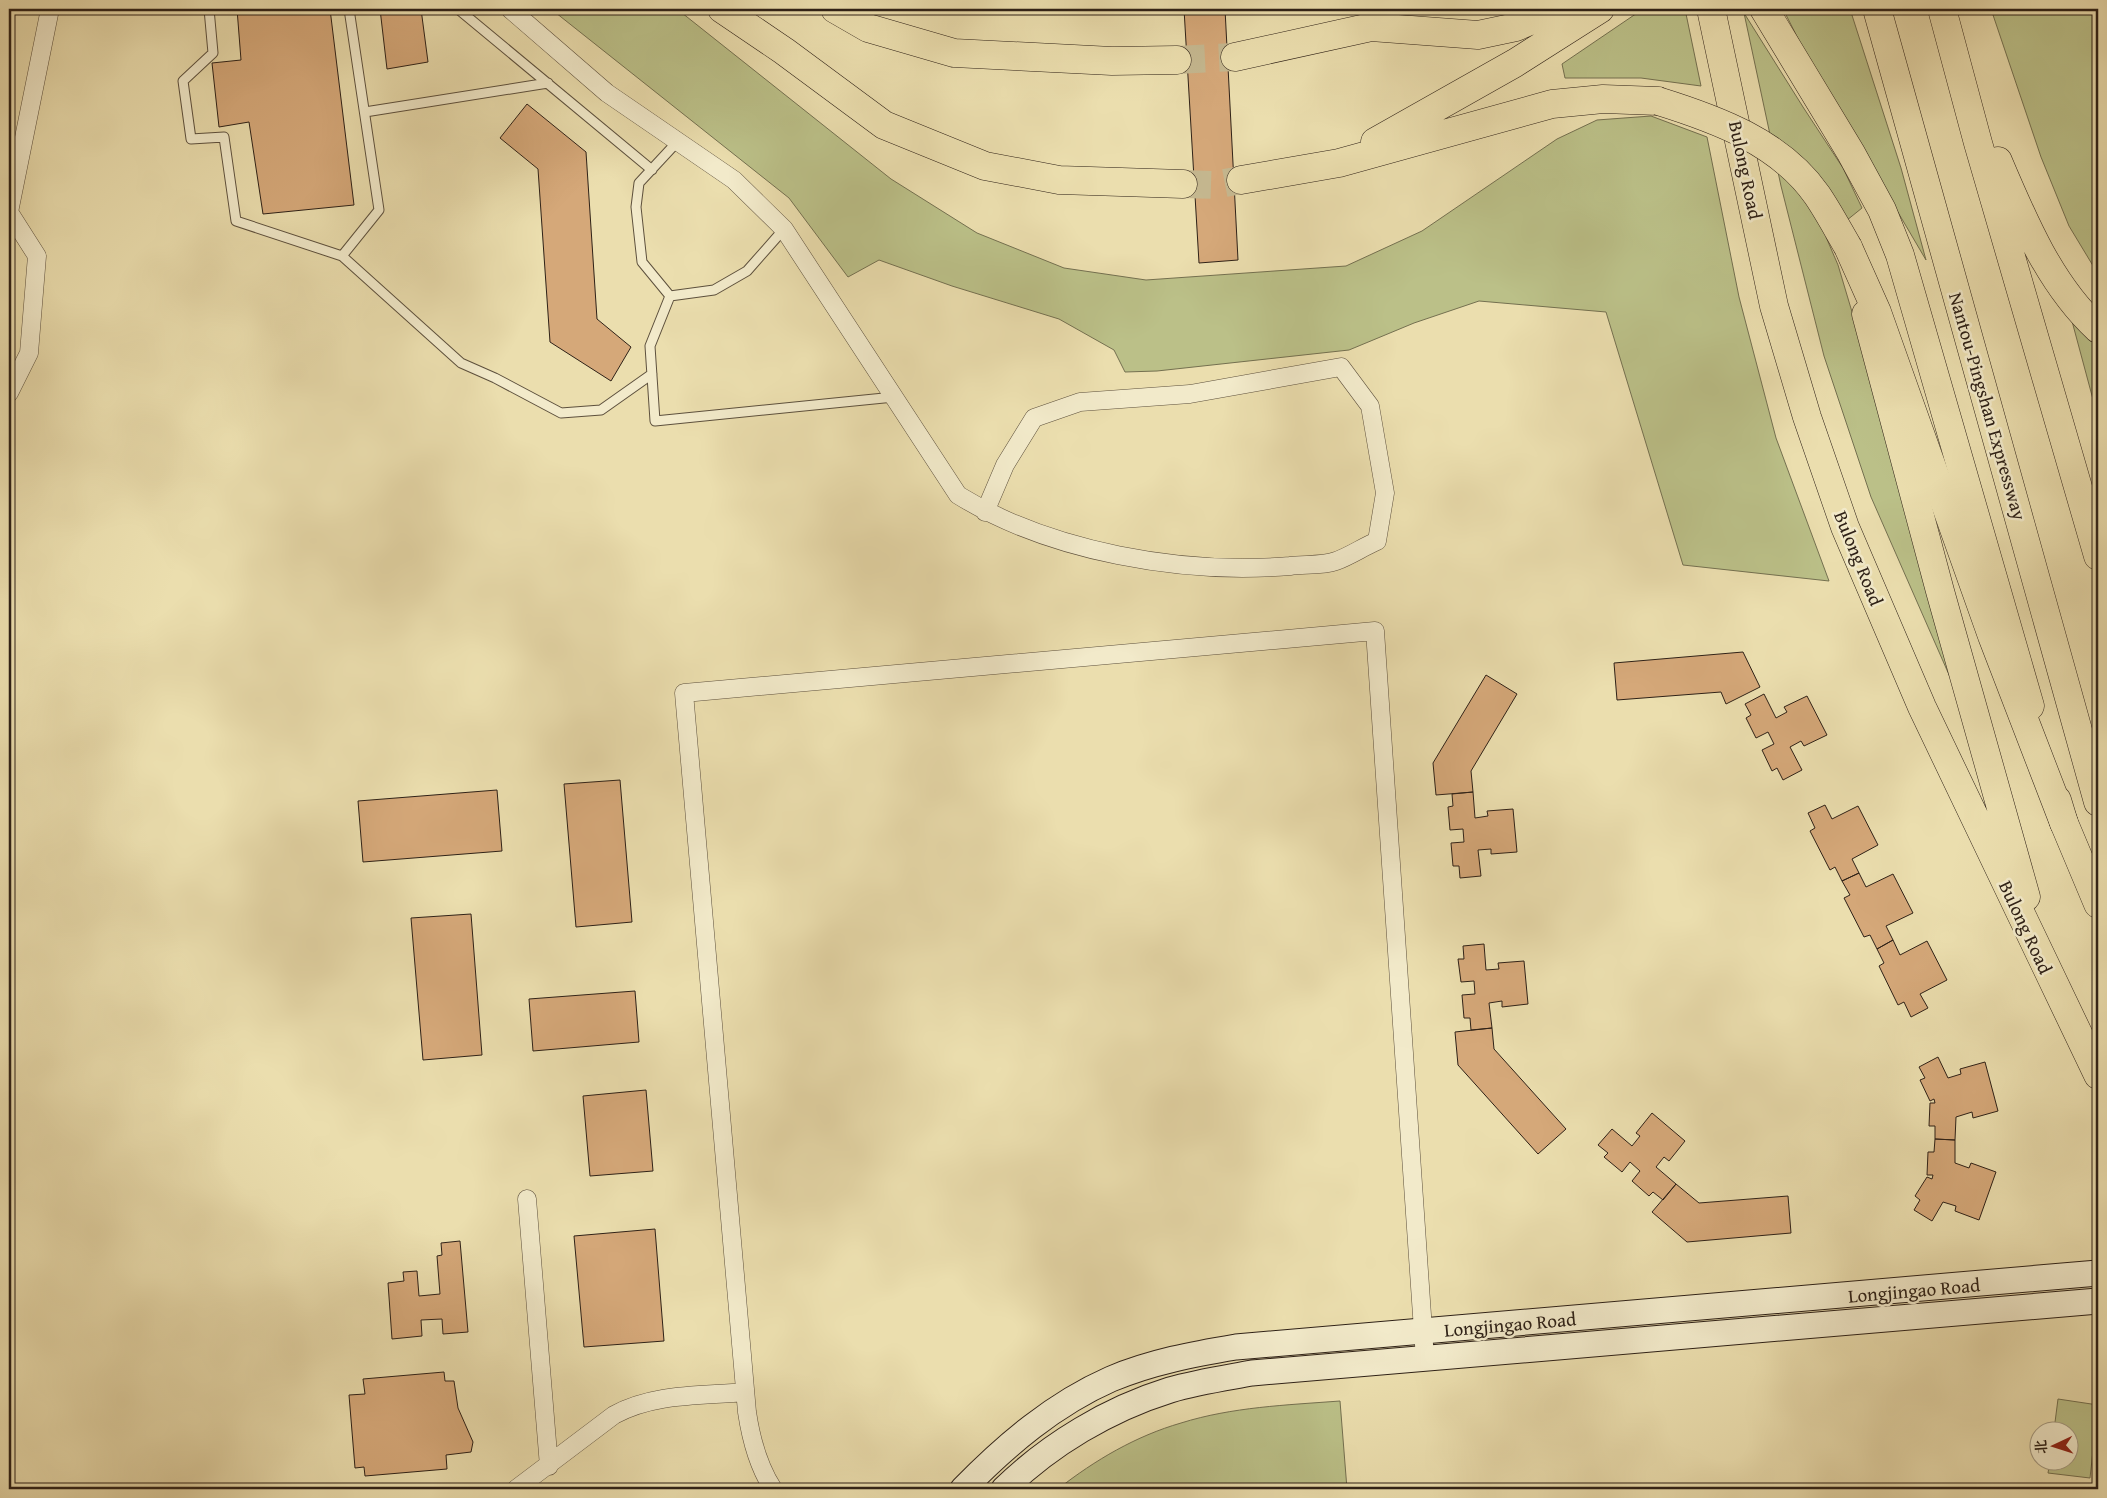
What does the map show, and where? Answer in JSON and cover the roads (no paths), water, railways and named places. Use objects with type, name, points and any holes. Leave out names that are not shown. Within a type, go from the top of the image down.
[{"type":"main road","points":[[722,9],[784,51],[884,125],[985,166],[1059,180],[1183,184]]},
{"type":"main road","points":[[818,9],[868,28],[954,53],[1112,61],[1177,60]]},
{"type":"main road","points":[[835,9],[868,28]]},
{"type":"main road","points":[[1235,57],[1371,27],[1404,9]]},
{"type":"main road","points":[[1371,27],[1478,35],[1516,27],[1557,9]]},
{"type":"main road","points":[[1339,163],[1515,64],[1600,9]]},
{"type":"main road","name":"Bulong Road","points":[[1711,9],[1774,306],[1806,417],[1841,518],[1922,707],[2098,1075]]},
{"type":"main road","points":[[1764,9],[1851,153],[1882,210],[1900,255],[2064,824]]},
{"type":"main road","name":"Nantou-Pingshan Expressway","points":[[1878,9],[2098,802]]},
{"type":"main road","points":[[1945,19],[1971,98],[2034,241],[2058,281],[2084,316],[2098,329]]},
{"type":"main road","points":[[1945,19],[1980,153],[2098,556]]},
{"type":"main road","points":[[1241,180],[1339,163],[1552,104],[1603,99],[1658,101],[1700,114],[1748,135],[1785,160],[1816,193],[1848,247],[1877,312],[1992,636],[2064,824],[2098,904]]},
{"type":"main road","points":[[1848,247],[1940,591],[2024,890],[2053,982]]},
{"type":"main road","name":"Longjingao Road","points":[[962,1489],[998,1454],[1038,1422],[1078,1396],[1111,1379],[1155,1363],[1194,1354],[1236,1348],[1423,1331],[2098,1273]]},
{"type":"main road","name":"Longjingao Road","points":[[1004,1489],[1054,1448],[1094,1422],[1127,1405],[1171,1390],[1210,1380],[1252,1374],[2098,1301]]},
{"type":"street","points":[[9,393],[29,353],[37,256],[9,212],[50,9]]},
{"type":"street","points":[[510,9],[607,93],[734,180],[784,229],[958,495],[985,512],[1052,538],[1121,556],[1192,566],[1263,568],[1335,562],[1376,541],[1385,493],[1370,406],[1341,367],[1190,394],[1080,402],[1034,418],[1005,465],[985,512]]},
{"type":"street","points":[[773,1489],[754,1449],[745,1392],[684,693],[1375,631],[1425,1359]]},
{"type":"street","points":[[527,1199],[549,1466]]},
{"type":"street","points":[[516,1489],[549,1466],[614,1415],[634,1405],[656,1400],[745,1392]]},
{"type":"lane","points":[[209,9],[212,53],[184,81],[191,139],[224,137],[236,221],[342,256],[461,363],[495,378],[562,413],[601,410],[652,374]]},
{"type":"lane","points":[[342,256],[379,210],[350,9]]},
{"type":"lane","points":[[458,9],[652,170]]},
{"type":"lane","points":[[364,112],[548,83]]},
{"type":"lane","points":[[670,296],[642,262],[636,207],[639,183],[678,141]]},
{"type":"lane","points":[[670,296],[714,290],[722,286],[747,271],[784,229]]},
{"type":"lane","points":[[670,296],[650,346],[655,421],[894,397]]},
{"type":"tunnel","points":[[1177,60],[1235,57]]},
{"type":"tunnel","points":[[1183,184],[1215,185],[1241,180]]}]
